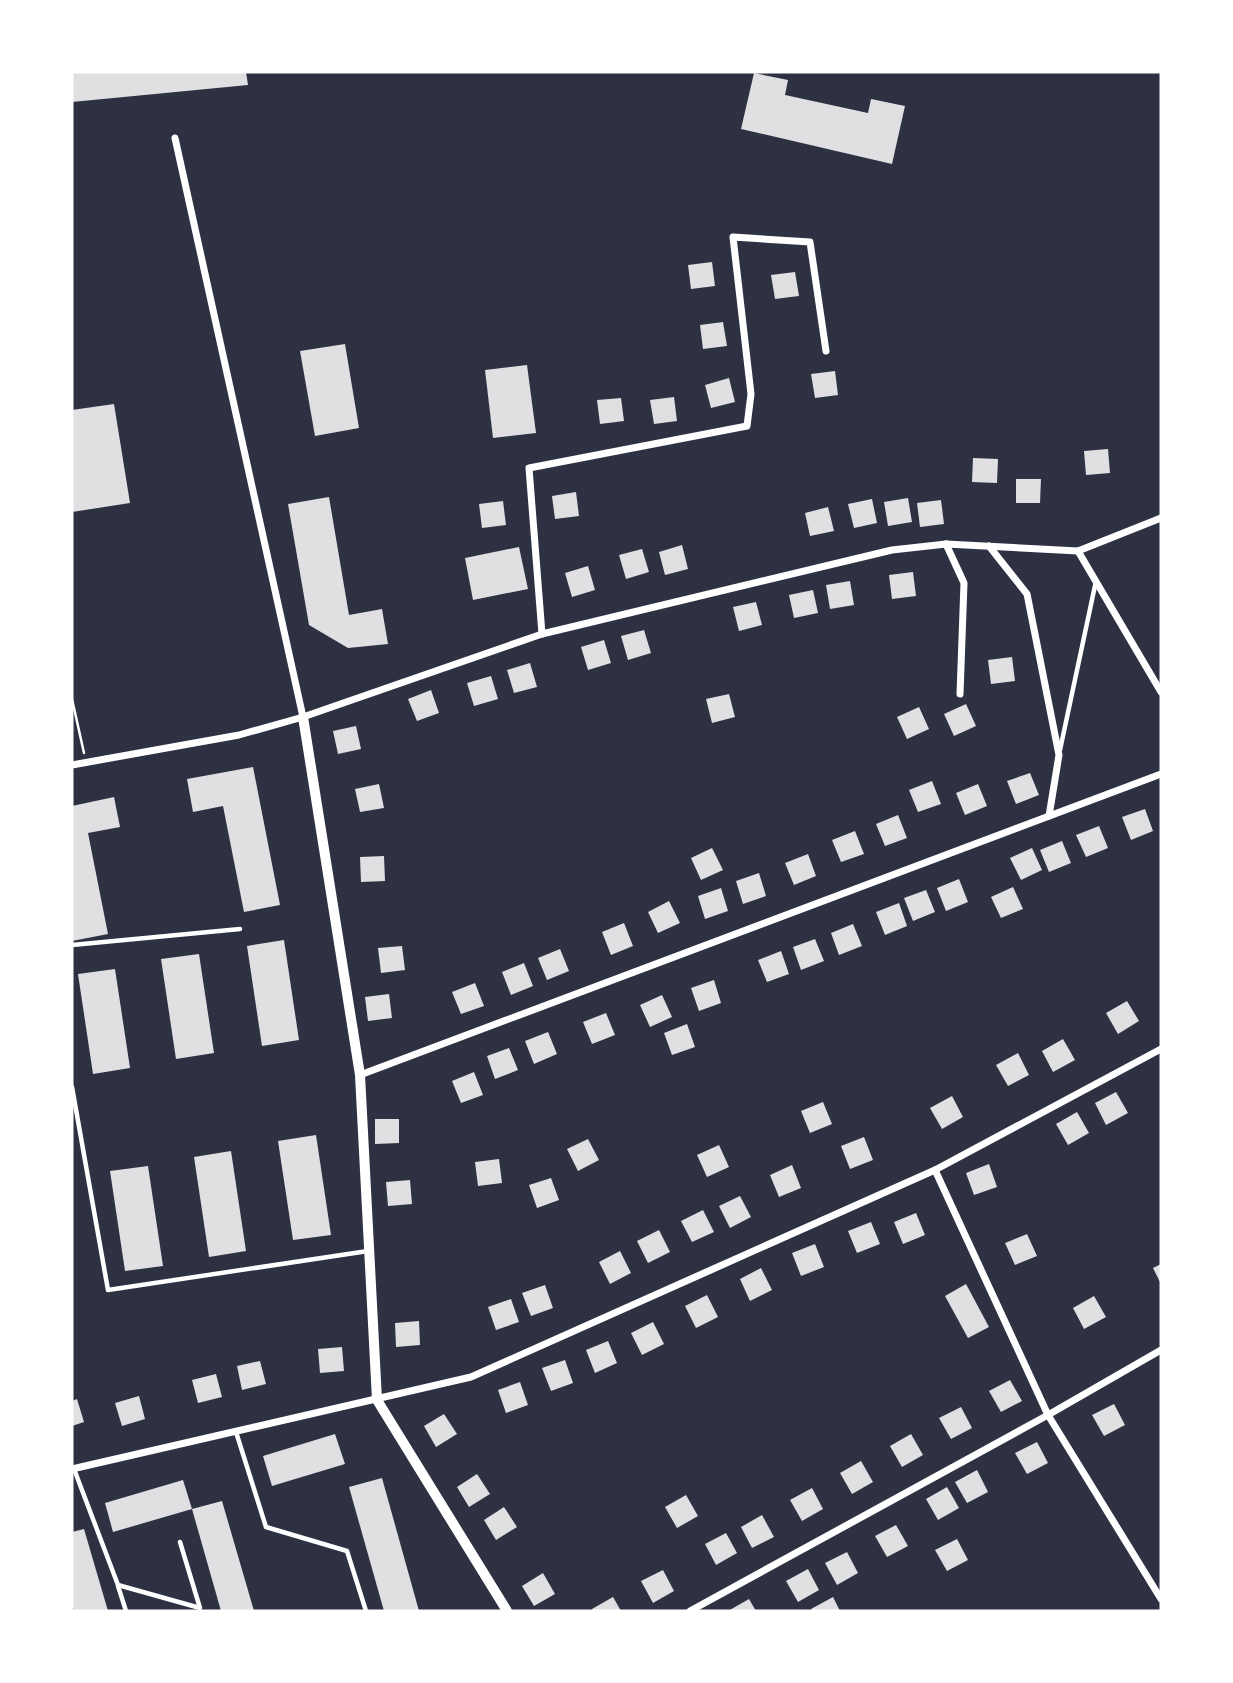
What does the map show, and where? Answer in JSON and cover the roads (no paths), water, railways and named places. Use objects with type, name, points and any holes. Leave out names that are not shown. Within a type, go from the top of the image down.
[{"type":"street","points":[[175,138],[303,717],[360,1075],[377,1400],[508,1611]]},
{"type":"street","points":[[542,634],[529,468],[747,426],[751,394],[733,237],[810,242],[826,351]]},
{"type":"street","points":[[72,765],[239,735],[303,717],[542,634],[892,550],[946,544],[1078,551],[1161,518]]},
{"type":"street","points":[[946,544],[964,583],[960,694]]},
{"type":"street","points":[[989,546],[1027,594],[1059,755],[1049,816]]},
{"type":"street","points":[[1078,551],[1161,692]]},
{"type":"street","points":[[360,1075],[1161,774]]},
{"type":"street","points":[[73,1468],[471,1377],[935,1170],[1161,1049]]},
{"type":"street","points":[[935,1170],[1048,1415],[1161,1599]]},
{"type":"street","points":[[690,1611],[1161,1350]]},
{"type":"lane","points":[[1059,755],[1096,581]]},
{"type":"lane","points":[[72,945],[240,929]]},
{"type":"lane","points":[[72,1087],[108,1290],[369,1251]]},
{"type":"lane","points":[[236,1432],[266,1527],[347,1551],[366,1611]]},
{"type":"lane","points":[[73,1468],[126,1611]]},
{"type":"lane","points":[[180,1542],[200,1609]]},
{"type":"lane","points":[[118,1585],[200,1609]]}]
